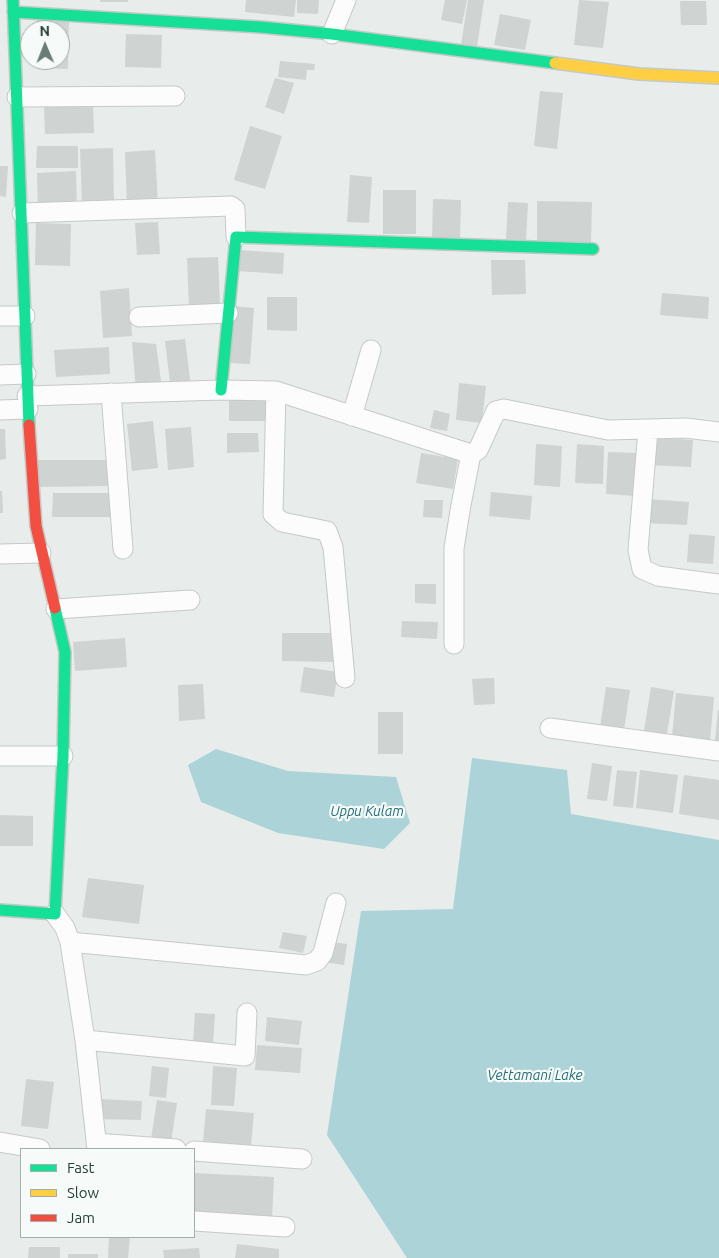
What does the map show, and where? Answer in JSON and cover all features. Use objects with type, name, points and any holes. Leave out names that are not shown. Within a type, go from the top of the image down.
[{"type":"street","points":[[332,34],[346,0]]},
{"type":"street","points":[[149,1148],[96,1146],[70,942],[65,928],[55,914],[63,756],[65,652],[36,526],[27,403],[22,213],[13,6],[332,34],[638,74],[719,78]]},
{"type":"street","points":[[17,97],[175,96]]},
{"type":"street","points":[[22,213],[231,206],[235,209],[236,237],[221,390]]},
{"type":"street","points":[[236,237],[592,249]]},
{"type":"street","points":[[138,317],[228,313]]},
{"type":"street","points":[[0,316],[25,316]]},
{"type":"street","points":[[352,416],[371,350]]},
{"type":"street","points":[[0,375],[26,374]]},
{"type":"street","points":[[0,410],[27,403],[111,393],[221,390],[276,391],[471,454],[478,450],[496,411],[504,409],[608,430],[686,428],[719,432]]},
{"type":"street","points":[[276,391],[273,514],[282,522],[327,531],[334,547],[345,678]]},
{"type":"street","points":[[111,393],[123,549]]},
{"type":"street","points":[[648,430],[638,550],[642,569],[658,576],[719,584]]},
{"type":"street","points":[[454,644],[454,548],[471,454]]},
{"type":"street","points":[[0,554],[41,553]]},
{"type":"street","points":[[56,609],[190,600]]},
{"type":"street","points":[[550,728],[719,751]]},
{"type":"street","points":[[0,756],[63,756]]},
{"type":"street","points":[[70,942],[306,964],[317,960],[323,953],[336,903]]},
{"type":"street","points":[[0,910],[55,914]]},
{"type":"street","points":[[84,1040],[245,1056],[247,1013]]},
{"type":"street","points":[[0,1142],[34,1148]]},
{"type":"street","points":[[195,1151],[302,1159]]},
{"type":"street","points":[[195,1221],[285,1227]]},
{"type":"water","name":"Uppu Kulam","points":[[216,749],[288,771],[396,777],[410,823],[384,849],[278,833],[201,802],[188,765]]},
{"type":"water","name":"Vettamani Lake","points":[[472,758],[567,770],[571,814],[719,840],[719,1258],[407,1258],[327,1135],[361,911],[453,909]]},
{"type":"building","points":[[100,0],[128,0],[128,2],[100,2]]},
{"type":"building","points":[[246,0],[296,0],[294,17],[245,12]]},
{"type":"building","points":[[297,0],[319,0],[318,14],[297,13]]},
{"type":"building","points":[[445,0],[467,0],[462,24],[441,20]]},
{"type":"building","points":[[468,0],[484,0],[477,47],[461,45]]},
{"type":"building","points":[[579,0],[609,2],[603,48],[574,45]]},
{"type":"building","points":[[680,1],[706,1],[707,25],[681,25]]},
{"type":"building","points":[[500,14],[531,20],[525,50],[494,45]]},
{"type":"building","points":[[126,34],[162,35],[161,68],[125,67]]},
{"type":"building","points":[[280,61],[315,64],[314,70],[307,70],[306,80],[278,77]]},
{"type":"building","points":[[275,78],[294,83],[284,114],[265,107]]},
{"type":"building","points":[[540,91],[563,93],[557,149],[534,146]]},
{"type":"building","points":[[93,104],[94,133],[45,134],[44,106]]},
{"type":"building","points":[[250,126],[282,136],[265,189],[234,180]]},
{"type":"building","points":[[37,146],[78,146],[78,168],[36,168]]},
{"type":"building","points":[[113,148],[114,204],[82,205],[80,149]]},
{"type":"building","points":[[155,150],[158,205],[127,206],[125,152]]},
{"type":"building","points":[[0,166],[8,166],[6,197],[0,196]]},
{"type":"building","points":[[76,171],[77,209],[38,210],[37,173]]},
{"type":"building","points":[[350,175],[372,177],[369,223],[347,222]]},
{"type":"building","points":[[383,190],[416,190],[416,234],[383,234]]},
{"type":"building","points":[[433,199],[461,200],[460,240],[432,239]]},
{"type":"building","points":[[537,201],[592,202],[591,243],[537,242]]},
{"type":"building","points":[[508,202],[528,203],[526,240],[506,239]]},
{"type":"building","points":[[158,222],[160,254],[137,255],[135,223]]},
{"type":"building","points":[[36,223],[71,224],[70,266],[35,265]]},
{"type":"building","points":[[238,250],[284,253],[283,274],[237,271]]},
{"type":"building","points":[[218,257],[220,306],[189,307],[187,258]]},
{"type":"building","points":[[491,260],[525,260],[526,294],[492,295]]},
{"type":"building","points":[[129,288],[132,336],[103,338],[100,291]]},
{"type":"building","points":[[662,293],[709,297],[708,319],[660,315]]},
{"type":"building","points":[[267,297],[297,297],[297,331],[267,330]]},
{"type":"building","points":[[233,306],[254,308],[250,364],[229,363]]},
{"type":"building","points":[[185,339],[191,387],[171,390],[165,341]]},
{"type":"building","points":[[132,342],[156,344],[162,388],[136,390]]},
{"type":"building","points":[[109,347],[110,374],[56,377],[54,350]]},
{"type":"building","points":[[459,383],[486,386],[482,423],[456,420]]},
{"type":"building","points":[[229,400],[268,400],[268,421],[229,421]]},
{"type":"building","points":[[434,410],[450,414],[447,431],[430,428]]},
{"type":"building","points":[[153,421],[158,468],[132,471],[127,424]]},
{"type":"building","points":[[191,427],[194,467],[168,470],[165,429]]},
{"type":"building","points":[[0,429],[5,429],[6,459],[0,460]]},
{"type":"building","points":[[227,433],[258,433],[259,452],[227,453]]},
{"type":"building","points":[[650,437],[693,440],[691,467],[648,465]]},
{"type":"building","points":[[536,444],[562,446],[560,487],[534,485]]},
{"type":"building","points":[[577,444],[604,446],[603,484],[575,483]]},
{"type":"building","points":[[608,452],[637,453],[635,496],[606,494]]},
{"type":"building","points":[[421,453],[458,459],[453,489],[416,483]]},
{"type":"building","points":[[38,460],[108,460],[108,486],[38,487]]},
{"type":"building","points":[[0,491],[2,491],[3,513],[0,513]]},
{"type":"building","points":[[491,492],[532,496],[530,520],[489,516]]},
{"type":"building","points":[[53,493],[111,493],[111,517],[52,517]]},
{"type":"building","points":[[647,499],[689,502],[687,525],[646,523]]},
{"type":"building","points":[[424,500],[443,500],[442,518],[423,517]]},
{"type":"building","points":[[689,534],[715,536],[713,564],[687,562]]},
{"type":"building","points":[[415,584],[436,584],[436,604],[415,603]]},
{"type":"building","points":[[402,621],[438,622],[437,639],[401,637]]},
{"type":"building","points":[[282,633],[335,633],[335,662],[282,661]]},
{"type":"building","points":[[125,638],[127,667],[75,671],[73,642]]},
{"type":"building","points":[[304,667],[338,672],[334,697],[300,692]]},
{"type":"building","points":[[494,678],[495,704],[474,705],[472,679]]},
{"type":"building","points":[[203,684],[205,719],[179,721],[178,685]]},
{"type":"building","points":[[606,687],[630,690],[624,730],[600,727]]},
{"type":"building","points":[[651,687],[674,691],[666,740],[643,737]]},
{"type":"building","points":[[676,693],[714,697],[710,741],[672,737]]},
{"type":"building","points":[[718,710],[719,740],[715,740]]},
{"type":"building","points":[[378,712],[403,712],[403,754],[378,754]]},
{"type":"building","points":[[592,763],[612,766],[607,801],[587,799]]},
{"type":"building","points":[[617,770],[637,772],[633,808],[613,806]]},
{"type":"building","points":[[640,770],[678,775],[673,813],[636,808]]},
{"type":"building","points":[[684,775],[719,780],[719,820],[679,814]]},
{"type":"building","points":[[0,815],[33,816],[33,846],[0,846]]},
{"type":"building","points":[[88,878],[144,885],[139,924],[82,917]]},
{"type":"building","points":[[283,932],[307,936],[303,953],[279,948]]},
{"type":"building","points":[[327,941],[347,944],[344,965],[324,962]]},
{"type":"building","points":[[195,1013],[215,1014],[213,1044],[193,1043]]},
{"type":"building","points":[[267,1017],[302,1021],[299,1045],[265,1041]]},
{"type":"building","points":[[257,1045],[302,1048],[300,1073],[255,1070]]},
{"type":"building","points":[[152,1066],[169,1068],[166,1098],[149,1096]]},
{"type":"building","points":[[213,1066],[237,1068],[234,1106],[211,1105]]},
{"type":"building","points":[[26,1079],[54,1082],[48,1129],[21,1126]]},
{"type":"building","points":[[97,1099],[142,1101],[141,1120],[96,1119]]},
{"type":"building","points":[[157,1100],[177,1103],[171,1142],[151,1139]]},
{"type":"building","points":[[206,1109],[254,1113],[251,1145],[203,1142]]},
{"type":"building","points":[[195,1173],[274,1177],[272,1218],[195,1214]]},
{"type":"building","points":[[109,1238],[130,1238],[128,1258],[108,1258]]},
{"type":"building","points":[[237,1244],[279,1249],[279,1258],[235,1258]]},
{"type":"building","points":[[29,1247],[60,1247],[60,1258],[28,1258]]},
{"type":"building","points":[[199,1248],[200,1258],[164,1258],[163,1250]]},
{"type":"building","points":[[68,1254],[98,1254],[98,1258],[68,1258]]},
{"type":"traffic: fast","points":[[13,0],[29,425]]},
{"type":"traffic: fast","points":[[13,12],[260,27],[332,34],[555,63]]},
{"type":"traffic: fast","points":[[221,390],[236,237],[593,249]]},
{"type":"traffic: fast","points":[[0,910],[55,914],[63,756],[65,652],[55,608]]},
{"type":"traffic: slow","points":[[555,63],[639,74],[719,78]]},
{"type":"traffic: jam","points":[[29,425],[36,526],[55,608]]}]
